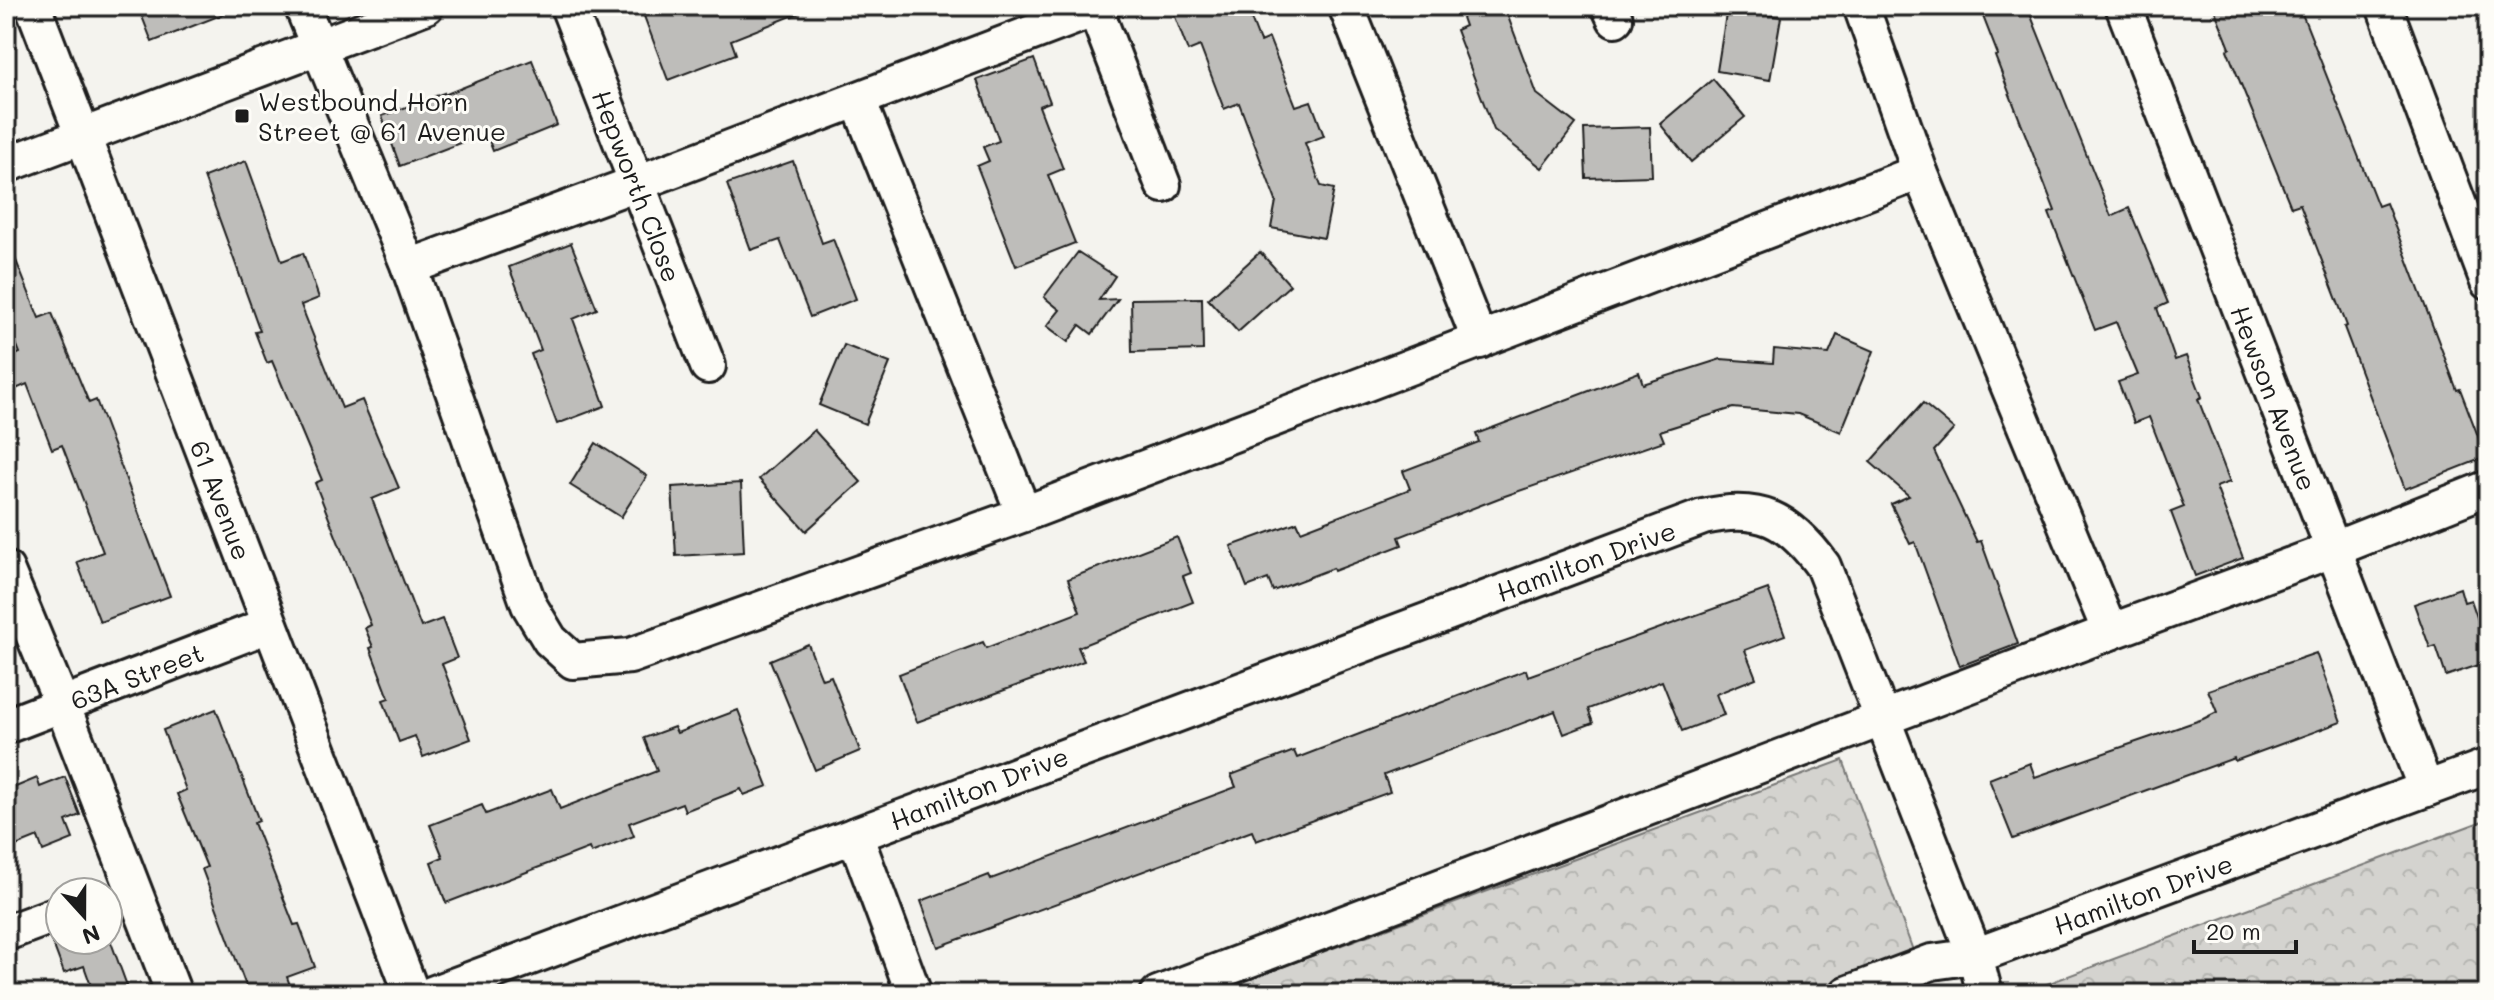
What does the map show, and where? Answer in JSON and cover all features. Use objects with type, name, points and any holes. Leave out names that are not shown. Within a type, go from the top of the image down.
[{"type":"street","name":"61 Avenue","points":[[33,6],[412,994]]},
{"type":"street","points":[[302,6],[409,267],[529,605],[550,640],[573,661],[630,656],[1024,514],[1920,172]]},
{"type":"street","points":[[6,165],[426,6]]},
{"type":"street","name":"Hepworth Close","points":[[568,6],[708,366]]},
{"type":"street","points":[[1346,6],[1480,341]]},
{"type":"street","points":[[1861,6],[1920,172],[2110,632]]},
{"type":"street","name":"Hewson Avenue","points":[[2123,6],[2426,789]]},
{"type":"street","points":[[2384,6],[2488,282]]},
{"type":"street","points":[[409,267],[858,100],[1097,7],[1163,185]]},
{"type":"street","points":[[858,100],[1024,514]]},
{"type":"street","points":[[1158,994],[2332,550],[2488,488]]},
{"type":"street","name":"Hamilton Drive","points":[[432,994],[1688,523],[1722,513],[1762,514],[1797,533],[1830,579],[1975,956],[2488,766]]},
{"type":"street","points":[[6,569],[62,704],[116,876]]},
{"type":"street","name":"63A Street","points":[[6,726],[269,625]]},
{"type":"street","points":[[855,835],[914,994]]},
{"type":"street","points":[[124,898],[174,994]]},
{"type":"street","points":[[6,933],[44,919]]},
{"type":"street","points":[[1847,994],[1932,962],[1975,956],[1985,994]]},
{"type":"green space","points":[[1843,760],[1929,994],[1209,994]]},
{"type":"green space","points":[[2488,819],[2488,994],[2048,994],[2044,985]]},
{"type":"building","points":[[138,6],[238,6],[239,8],[152,42]]},
{"type":"building","points":[[669,6],[812,8],[731,40],[736,54],[668,80],[644,16]]},
{"type":"building","points":[[1171,6],[1246,6],[1260,42],[1269,38],[1296,106],[1311,101],[1324,136],[1305,143],[1321,186],[1334,189],[1324,238],[1271,228],[1276,201],[1239,103],[1224,109],[1200,46],[1188,51]]},
{"type":"building","points":[[1458,6],[1504,6],[1537,94],[1576,124],[1542,168],[1494,130],[1456,30],[1465,26]]},
{"type":"building","points":[[1979,6],[2027,6],[2111,216],[2129,208],[2168,303],[2157,308],[2175,360],[2186,356],[2202,397],[2198,399],[2230,482],[2216,487],[2243,558],[2195,576],[2171,512],[2184,507],[2149,417],[2134,423],[2118,382],[2138,375],[2116,322],[2095,330],[2049,213],[2055,211]]},
{"type":"building","points":[[2213,6],[2299,6],[2378,206],[2386,203],[2457,390],[2460,389],[2486,457],[2405,489],[2300,204],[2291,207],[2227,50],[2230,48]]},
{"type":"building","points":[[1727,8],[1781,17],[1770,80],[1717,71]]},
{"type":"building","points":[[1034,59],[1050,102],[1039,106],[1063,169],[1048,175],[1075,243],[1016,266],[977,166],[989,161],[983,147],[999,141],[977,80]]},
{"type":"building","points":[[532,60],[557,125],[493,151],[486,133],[400,166],[382,116]]},
{"type":"building","points":[[1713,79],[1745,117],[1691,162],[1660,124]]},
{"type":"building","points":[[1650,127],[1652,176],[1586,178],[1584,129]]},
{"type":"building","points":[[246,161],[282,261],[303,253],[319,298],[301,305],[342,408],[362,400],[399,488],[372,499],[421,627],[442,619],[457,658],[442,664],[471,739],[423,757],[415,736],[399,742],[383,700],[389,698],[365,628],[371,625],[315,483],[322,480],[272,361],[267,363],[255,332],[260,331],[204,177]]},
{"type":"building","points":[[793,161],[822,243],[833,239],[856,299],[810,317],[780,240],[751,250],[727,184]]},
{"type":"building","points":[[7,238],[39,318],[52,313],[89,403],[96,400],[170,596],[100,622],[77,562],[103,552],[62,445],[52,449],[27,384],[16,389],[6,365],[6,359],[20,353],[6,319]]},
{"type":"building","points":[[571,243],[597,309],[573,319],[605,406],[557,424],[531,354],[541,350],[509,267]]},
{"type":"building","points":[[1078,252],[1115,276],[1099,300],[1118,299],[1092,334],[1080,325],[1068,342],[1047,326],[1060,310],[1044,297]]},
{"type":"building","points":[[1260,252],[1290,285],[1238,332],[1208,299]]},
{"type":"building","points":[[1202,298],[1203,350],[1132,352],[1131,299]]},
{"type":"building","points":[[1837,335],[1874,351],[1841,432],[1798,414],[1733,408],[1660,431],[1664,441],[1499,498],[1399,537],[1402,545],[1273,591],[1268,579],[1247,587],[1231,546],[1297,522],[1301,531],[1410,489],[1403,471],[1479,442],[1476,434],[1639,372],[1643,384],[1721,359],[1773,363],[1774,349],[1829,354]]},
{"type":"building","points":[[844,345],[890,363],[865,424],[819,405]]},
{"type":"building","points":[[1923,403],[1954,429],[1934,451],[1977,542],[1981,541],[2018,644],[1960,666],[1915,542],[1910,544],[1891,504],[1909,496],[1870,462]]},
{"type":"building","points":[[814,430],[861,482],[806,531],[759,479]]},
{"type":"building","points":[[596,443],[647,476],[621,517],[570,485]]},
{"type":"building","points":[[741,483],[744,552],[676,556],[672,487]]},
{"type":"building","points":[[1177,537],[1191,573],[1183,576],[1193,602],[1078,647],[1084,661],[917,722],[899,674],[983,642],[986,648],[1080,612],[1068,579]]},
{"type":"building","points":[[2460,588],[2464,602],[2471,600],[2488,649],[2488,662],[2446,676],[2436,646],[2430,648],[2414,604]]},
{"type":"building","points":[[1768,589],[1785,635],[1745,650],[1756,678],[1716,694],[1724,715],[1682,731],[1662,681],[1588,709],[1593,723],[1564,734],[1555,711],[1384,775],[1390,792],[1256,841],[1252,831],[938,947],[921,901],[989,875],[991,879],[1236,787],[1231,775],[1294,751],[1297,758],[1526,670],[1528,676]]},
{"type":"building","points":[[808,644],[822,679],[831,676],[860,751],[815,770],[770,660]]},
{"type":"building","points":[[2316,653],[2341,722],[2013,839],[1989,779],[2030,763],[2035,777],[2203,719],[2217,712],[2208,690]]},
{"type":"building","points":[[216,709],[259,821],[254,823],[294,925],[299,924],[315,967],[287,977],[291,988],[276,994],[249,994],[202,869],[207,867],[177,794],[186,790],[163,730]]},
{"type":"building","points":[[738,710],[768,786],[744,795],[741,789],[685,811],[682,803],[629,823],[634,836],[591,853],[589,848],[446,903],[431,862],[443,857],[430,825],[482,805],[486,814],[552,789],[560,809],[657,771],[644,738],[674,727],[677,733]]},
{"type":"building","points":[[65,777],[80,815],[66,821],[73,839],[43,851],[38,837],[6,850],[6,791],[37,778],[40,787]]},
{"type":"building","points":[[58,956],[116,956],[130,994],[94,994],[84,966],[64,973]]},
{"type":"place","name":"Westbound Horn Street @ 61 Avenue","points":[[242,116]]}]
